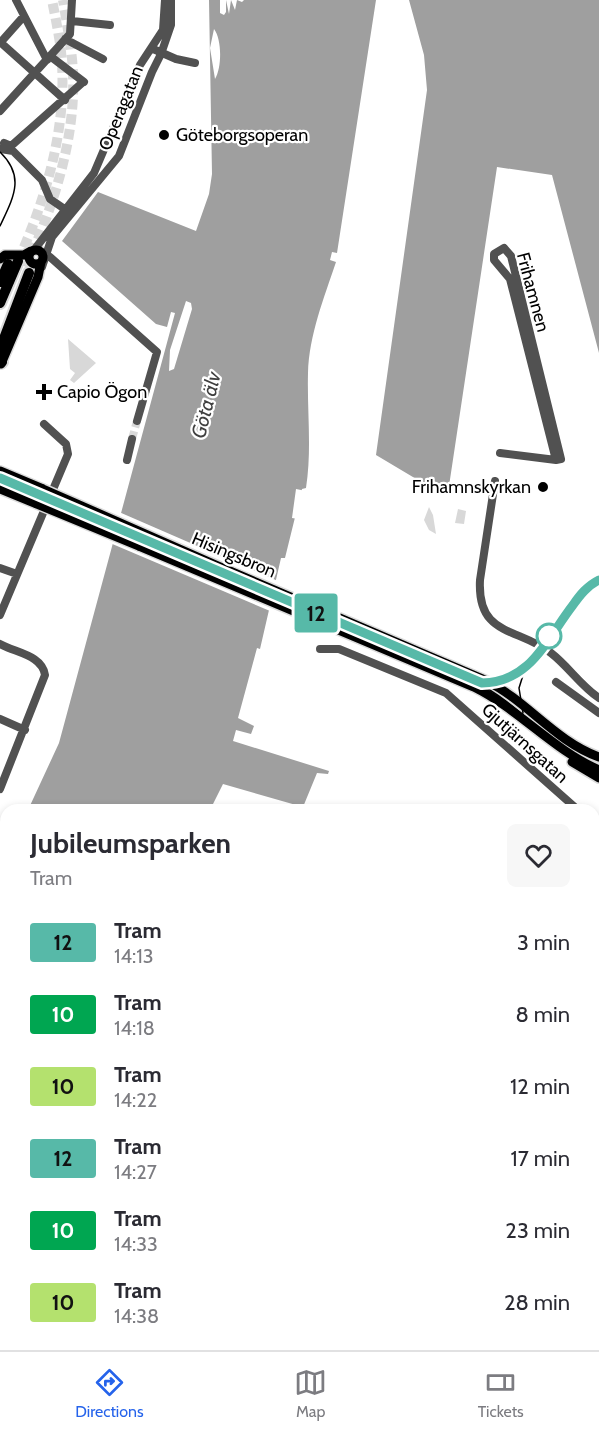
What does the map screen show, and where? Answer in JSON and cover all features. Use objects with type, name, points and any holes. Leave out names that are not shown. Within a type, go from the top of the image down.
[{"type":"highway","points":[[0,282],[19,265]]},
{"type":"highway","points":[[0,303],[19,265]]},
{"type":"highway","points":[[0,349],[10,318],[19,265]]},
{"type":"highway","points":[[0,329],[19,265]]},
{"type":"main road","points":[[19,265],[41,262],[35,264],[30,261],[33,251]]},
{"type":"main road","points":[[1,362],[19,265],[24,255],[33,251]]},
{"type":"main road","name":"Hisingsbron","points":[[0,471],[456,666],[502,689],[526,705]]},
{"type":"main road","name":"Hisingsbron","points":[[0,489],[452,677],[506,705],[558,747]]},
{"type":"main road","points":[[526,705],[572,739],[599,751]]},
{"type":"main road","points":[[526,705],[561,738],[599,757]]},
{"type":"main road","points":[[558,747],[599,770]]},
{"type":"main road","points":[[558,747],[576,765],[599,778]]},
{"type":"street","points":[[16,0],[48,58],[83,82],[8,147],[39,175],[47,196],[64,209],[34,245],[27,250],[19,265]]},
{"type":"street","points":[[0,111],[72,29],[72,0]]},
{"type":"street","name":"Operagatan","points":[[33,251],[94,172],[140,64],[163,30],[165,0]]},
{"type":"street","name":"Operagatan","points":[[19,265],[52,237],[64,209],[114,164],[161,54],[171,25],[171,0]]},
{"type":"street","points":[[24,16],[0,43],[63,98]]},
{"type":"street","points":[[72,21],[110,25]]},
{"type":"street","points":[[65,39],[103,59]]},
{"type":"street","points":[[151,48],[161,54],[195,63]]},
{"type":"street","name":"Frihamnen","points":[[504,248],[512,256],[561,459],[556,460],[510,279],[494,260],[494,254],[498,249],[504,248]]},
{"type":"street","points":[[50,257],[157,352],[137,421]]},
{"type":"street","points":[[0,615],[55,491],[69,448],[44,424]]},
{"type":"street","points":[[127,460],[132,439]]},
{"type":"street","points":[[500,453],[556,460]]},
{"type":"street","points":[[495,481],[480,580],[479,596],[485,613],[495,625],[552,653],[575,680],[599,698]]},
{"type":"street","points":[[0,568],[17,574]]},
{"type":"street","points":[[0,644],[34,659],[45,672],[43,684],[0,789]]},
{"type":"street","name":"Gjutjärnsgatan","points":[[320,649],[339,649],[446,693],[571,804]]},
{"type":"street","points":[[556,682],[599,713]]},
{"type":"street","points":[[0,719],[25,730]]},
{"type":"shaded area","points":[[68,339],[96,363],[74,383],[70,380],[75,373],[70,369]]},
{"type":"shaded area","points":[[429,507],[433,515],[436,534],[429,530],[424,520]]},
{"type":"shaded area","points":[[458,509],[466,511],[464,524],[455,523]]},
{"type":"water","name":"Göta älv","points":[[209,0],[220,0],[220,13],[224,15],[226,0],[229,14],[231,0],[235,10],[237,0],[242,2],[244,0],[376,0],[337,253],[332,252],[330,260],[336,262],[311,345],[308,388],[309,459],[306,488],[302,489],[285,558],[281,558],[260,649],[257,648],[238,718],[254,726],[251,734],[236,730],[233,741],[329,771],[328,774],[317,773],[304,804],[293,804],[223,784],[213,804],[31,804],[59,743],[175,313],[171,312],[167,327],[156,324],[62,241],[98,192],[196,231],[209,194],[212,174]],"holes":[[[214,29],[220,54],[215,79],[210,48]],[[186,301],[191,303],[192,309],[174,369],[169,371],[170,350]]]},
{"type":"water","points":[[409,0],[599,0],[599,353],[552,175],[497,167],[449,486],[429,483],[428,486],[376,455],[427,90],[424,55]]},
{"type":"pier","points":[[296,489],[306,491],[298,519],[292,518]]},
{"type":"pier","points":[[119,512],[278,581],[270,611],[110,543]]},
{"type":"tunnel","points":[[18,261],[45,190],[52,166],[61,115],[61,56],[52,0]]},
{"type":"tunnel","points":[[26,267],[55,192],[72,112],[71,52],[63,0]]},
{"type":"tunnel","points":[[132,439],[137,421]]},
{"type":"tram line","points":[[0,152],[8,161],[15,179],[13,197],[0,226]]},
{"type":"tram line","name":"12","points":[[0,478],[482,683],[511,678],[527,668],[581,594],[588,586],[599,580]]},
{"type":"tram line","points":[[0,482],[477,683],[508,703],[566,750],[599,768]]},
{"type":"tram line","points":[[482,685],[511,682],[523,675],[583,597],[599,584]]},
{"type":"tram line","points":[[523,713],[519,688],[524,672]]},
{"type":"place","name":"Göteborgsoperan","points":[[164,135]]},
{"type":"place","name":"Capio Ögon","points":[[44,392]]},
{"type":"place","name":"Frihamnskyrkan","points":[[543,487]]}]
